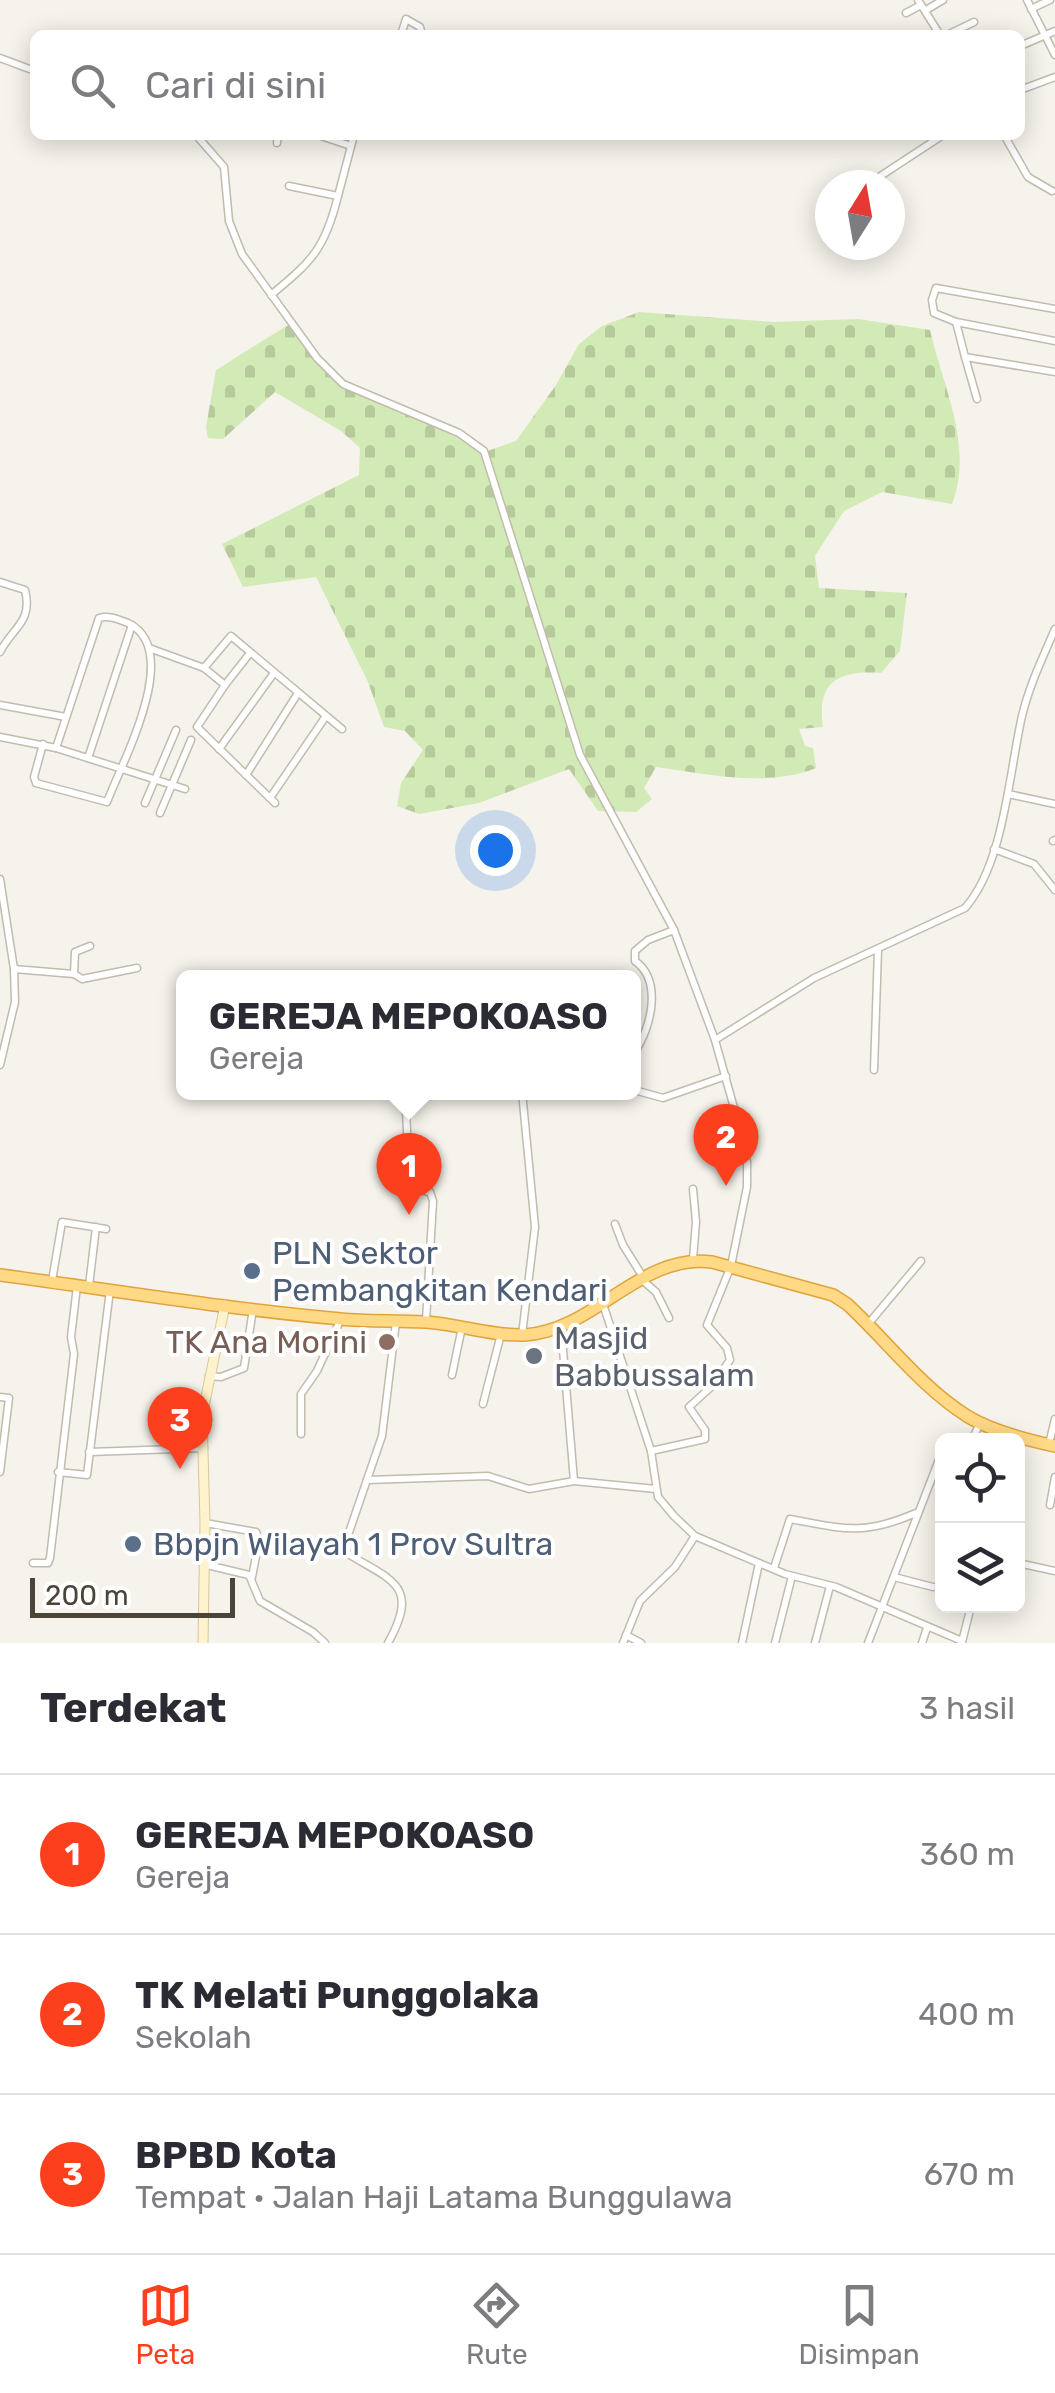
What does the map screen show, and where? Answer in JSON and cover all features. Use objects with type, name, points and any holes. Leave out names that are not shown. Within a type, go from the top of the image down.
[{"type":"highway","points":[[0,1274],[253,1310],[426,1322],[522,1335],[560,1325],[666,1266],[693,1260],[731,1266],[833,1295],[948,1402],[980,1422],[1052,1446]]},
{"type":"main road","points":[[203,1643],[206,1523],[202,1416],[224,1305]]},
{"type":"street","points":[[906,12],[943,0]]},
{"type":"street","points":[[1027,0],[1055,55]]},
{"type":"street","points":[[1032,9],[1050,0]]},
{"type":"street","points":[[922,5],[940,30]]},
{"type":"street","points":[[403,30],[406,20],[421,30]]},
{"type":"street","points":[[956,30],[974,22]]},
{"type":"street","points":[[1025,44],[1055,31]]},
{"type":"street","points":[[0,61],[30,70]]},
{"type":"street","points":[[1025,88],[1055,77]]},
{"type":"street","points":[[201,140],[224,166],[234,239],[317,358],[342,384],[459,434],[484,450],[580,756],[674,930],[715,1040],[747,1162],[747,1188],[731,1266],[707,1325],[727,1348],[730,1360],[711,1388],[689,1407],[706,1430],[705,1439],[651,1451]]},
{"type":"street","points":[[333,140],[351,146]]},
{"type":"street","points":[[271,295],[314,258],[327,233],[353,140]]},
{"type":"street","points":[[890,170],[935,140]]},
{"type":"street","points":[[1007,140],[1028,178],[1054,190]]},
{"type":"street","points":[[288,186],[338,196]]},
{"type":"street","points":[[1055,309],[942,287],[936,288],[932,300],[934,313],[956,322],[1055,341]]},
{"type":"street","points":[[956,322],[977,399]]},
{"type":"street","points":[[965,357],[1055,372]]},
{"type":"street","points":[[0,582],[25,590],[29,605],[23,622],[0,652]]},
{"type":"street","points":[[43,744],[34,776],[36,782],[107,802],[146,702],[152,675],[148,648],[132,625],[110,617],[98,618],[56,748]]},
{"type":"street","points":[[88,758],[132,625]]},
{"type":"street","points":[[715,1040],[814,978],[965,908],[974,898],[994,849],[1023,712],[1054,633]]},
{"type":"street","points":[[204,668],[231,636],[342,730]]},
{"type":"street","points":[[148,648],[204,668],[225,685]]},
{"type":"street","points":[[250,653],[197,726],[272,801],[326,716]]},
{"type":"street","points":[[220,749],[274,673]]},
{"type":"street","points":[[246,775],[298,693]]},
{"type":"street","points":[[0,705],[66,717]]},
{"type":"street","points":[[146,802],[176,730]]},
{"type":"street","points":[[0,737],[43,744],[185,789]]},
{"type":"street","points":[[160,813],[191,740]]},
{"type":"street","points":[[1008,794],[1055,804]]},
{"type":"street","points":[[994,849],[1034,864],[1055,890]]},
{"type":"street","points":[[0,881],[14,969],[15,1002],[0,1065]]},
{"type":"street","points":[[641,1041],[647,1030],[651,993],[649,977],[635,961],[634,951],[648,940],[674,930]]},
{"type":"street","points":[[90,946],[74,952],[76,978],[137,968]]},
{"type":"street","points":[[874,1070],[878,950]]},
{"type":"street","points":[[14,969],[74,974]]},
{"type":"street","points":[[641,1092],[663,1098],[726,1076]]},
{"type":"street","points":[[405,1100],[409,1184],[412,1190],[430,1192],[433,1201],[426,1322]]},
{"type":"street","points":[[522,1335],[535,1227],[523,1100]]},
{"type":"street","points":[[693,1189],[693,1260]]},
{"type":"street","points":[[33,1562],[50,1562],[74,1354],[71,1337],[101,1228],[62,1222],[52,1281]]},
{"type":"street","points":[[615,1224],[622,1245],[642,1278],[656,1292],[669,1318]]},
{"type":"street","points":[[868,1324],[921,1260]]},
{"type":"street","points":[[58,1472],[87,1475],[110,1288]]},
{"type":"street","points":[[603,1303],[651,1451],[658,1497],[695,1536],[792,1576],[830,1586],[962,1642],[970,1613]]},
{"type":"street","points":[[208,1376],[222,1377],[244,1368],[253,1310]]},
{"type":"street","points":[[302,1434],[301,1394],[317,1370],[340,1319]]},
{"type":"street","points":[[388,1643],[402,1612],[399,1587],[391,1578],[348,1554],[344,1547],[386,1415],[396,1322]]},
{"type":"street","points":[[560,1325],[574,1481]]},
{"type":"street","points":[[452,1375],[462,1326]]},
{"type":"street","points":[[483,1404],[501,1332]]},
{"type":"street","points":[[0,1472],[4,1398]]},
{"type":"street","points":[[1052,1446],[1055,1419]]},
{"type":"street","points":[[975,1433],[980,1422]]},
{"type":"street","points":[[88,1452],[204,1448]]},
{"type":"street","points":[[868,1643],[935,1470]]},
{"type":"street","points":[[367,1480],[488,1476],[529,1489],[574,1481],[656,1488]]},
{"type":"street","points":[[1050,1506],[1055,1476]]},
{"type":"street","points":[[774,1568],[790,1519],[844,1530],[890,1523],[918,1513]]},
{"type":"street","points":[[206,1523],[256,1532],[259,1541],[252,1577],[260,1601],[325,1643]]},
{"type":"street","points":[[642,1643],[625,1639],[640,1601],[674,1567],[695,1536]]},
{"type":"street","points":[[742,1643],[759,1563]]},
{"type":"street","points":[[203,1564],[252,1577]]},
{"type":"street","points":[[1025,1565],[1055,1572]]},
{"type":"street","points":[[775,1643],[792,1576]]},
{"type":"street","points":[[894,1576],[932,1587]]},
{"type":"street","points":[[816,1643],[830,1586]]},
{"type":"street","points":[[922,1643],[928,1628]]},
{"type":"green space","points":[[639,312],[773,322],[858,319],[930,330],[958,438],[958,482],[952,504],[882,492],[844,511],[815,556],[819,588],[907,593],[900,651],[881,673],[842,677],[827,689],[823,727],[799,729],[805,746],[813,748],[816,768],[797,774],[737,778],[656,767],[644,788],[652,799],[636,812],[598,811],[569,769],[479,803],[419,814],[397,806],[401,783],[423,750],[405,731],[384,727],[368,682],[316,577],[243,587],[222,544],[359,475],[360,448],[341,431],[275,392],[223,439],[208,438],[206,427],[216,370],[288,325],[341,387],[457,437],[482,453],[516,441],[556,385],[579,344],[602,326]]},
{"type":"place","name":"TK Melati Punggolaka","points":[[726,1186]]},
{"type":"place","name":"GEREJA MEPOKOASO","points":[[409,1215]]},
{"type":"place","name":"PLN Sektor Pembangkitan Kendari","points":[[252,1271]]},
{"type":"place","name":"TK Ana Morini","points":[[387,1342]]},
{"type":"place","name":"Masjid Babbussalam","points":[[534,1356]]},
{"type":"place","name":"BPBD Kota","points":[[180,1469]]},
{"type":"place","name":"Bbpjn Wilayah 1 Prov Sultra","points":[[133,1544]]}]
